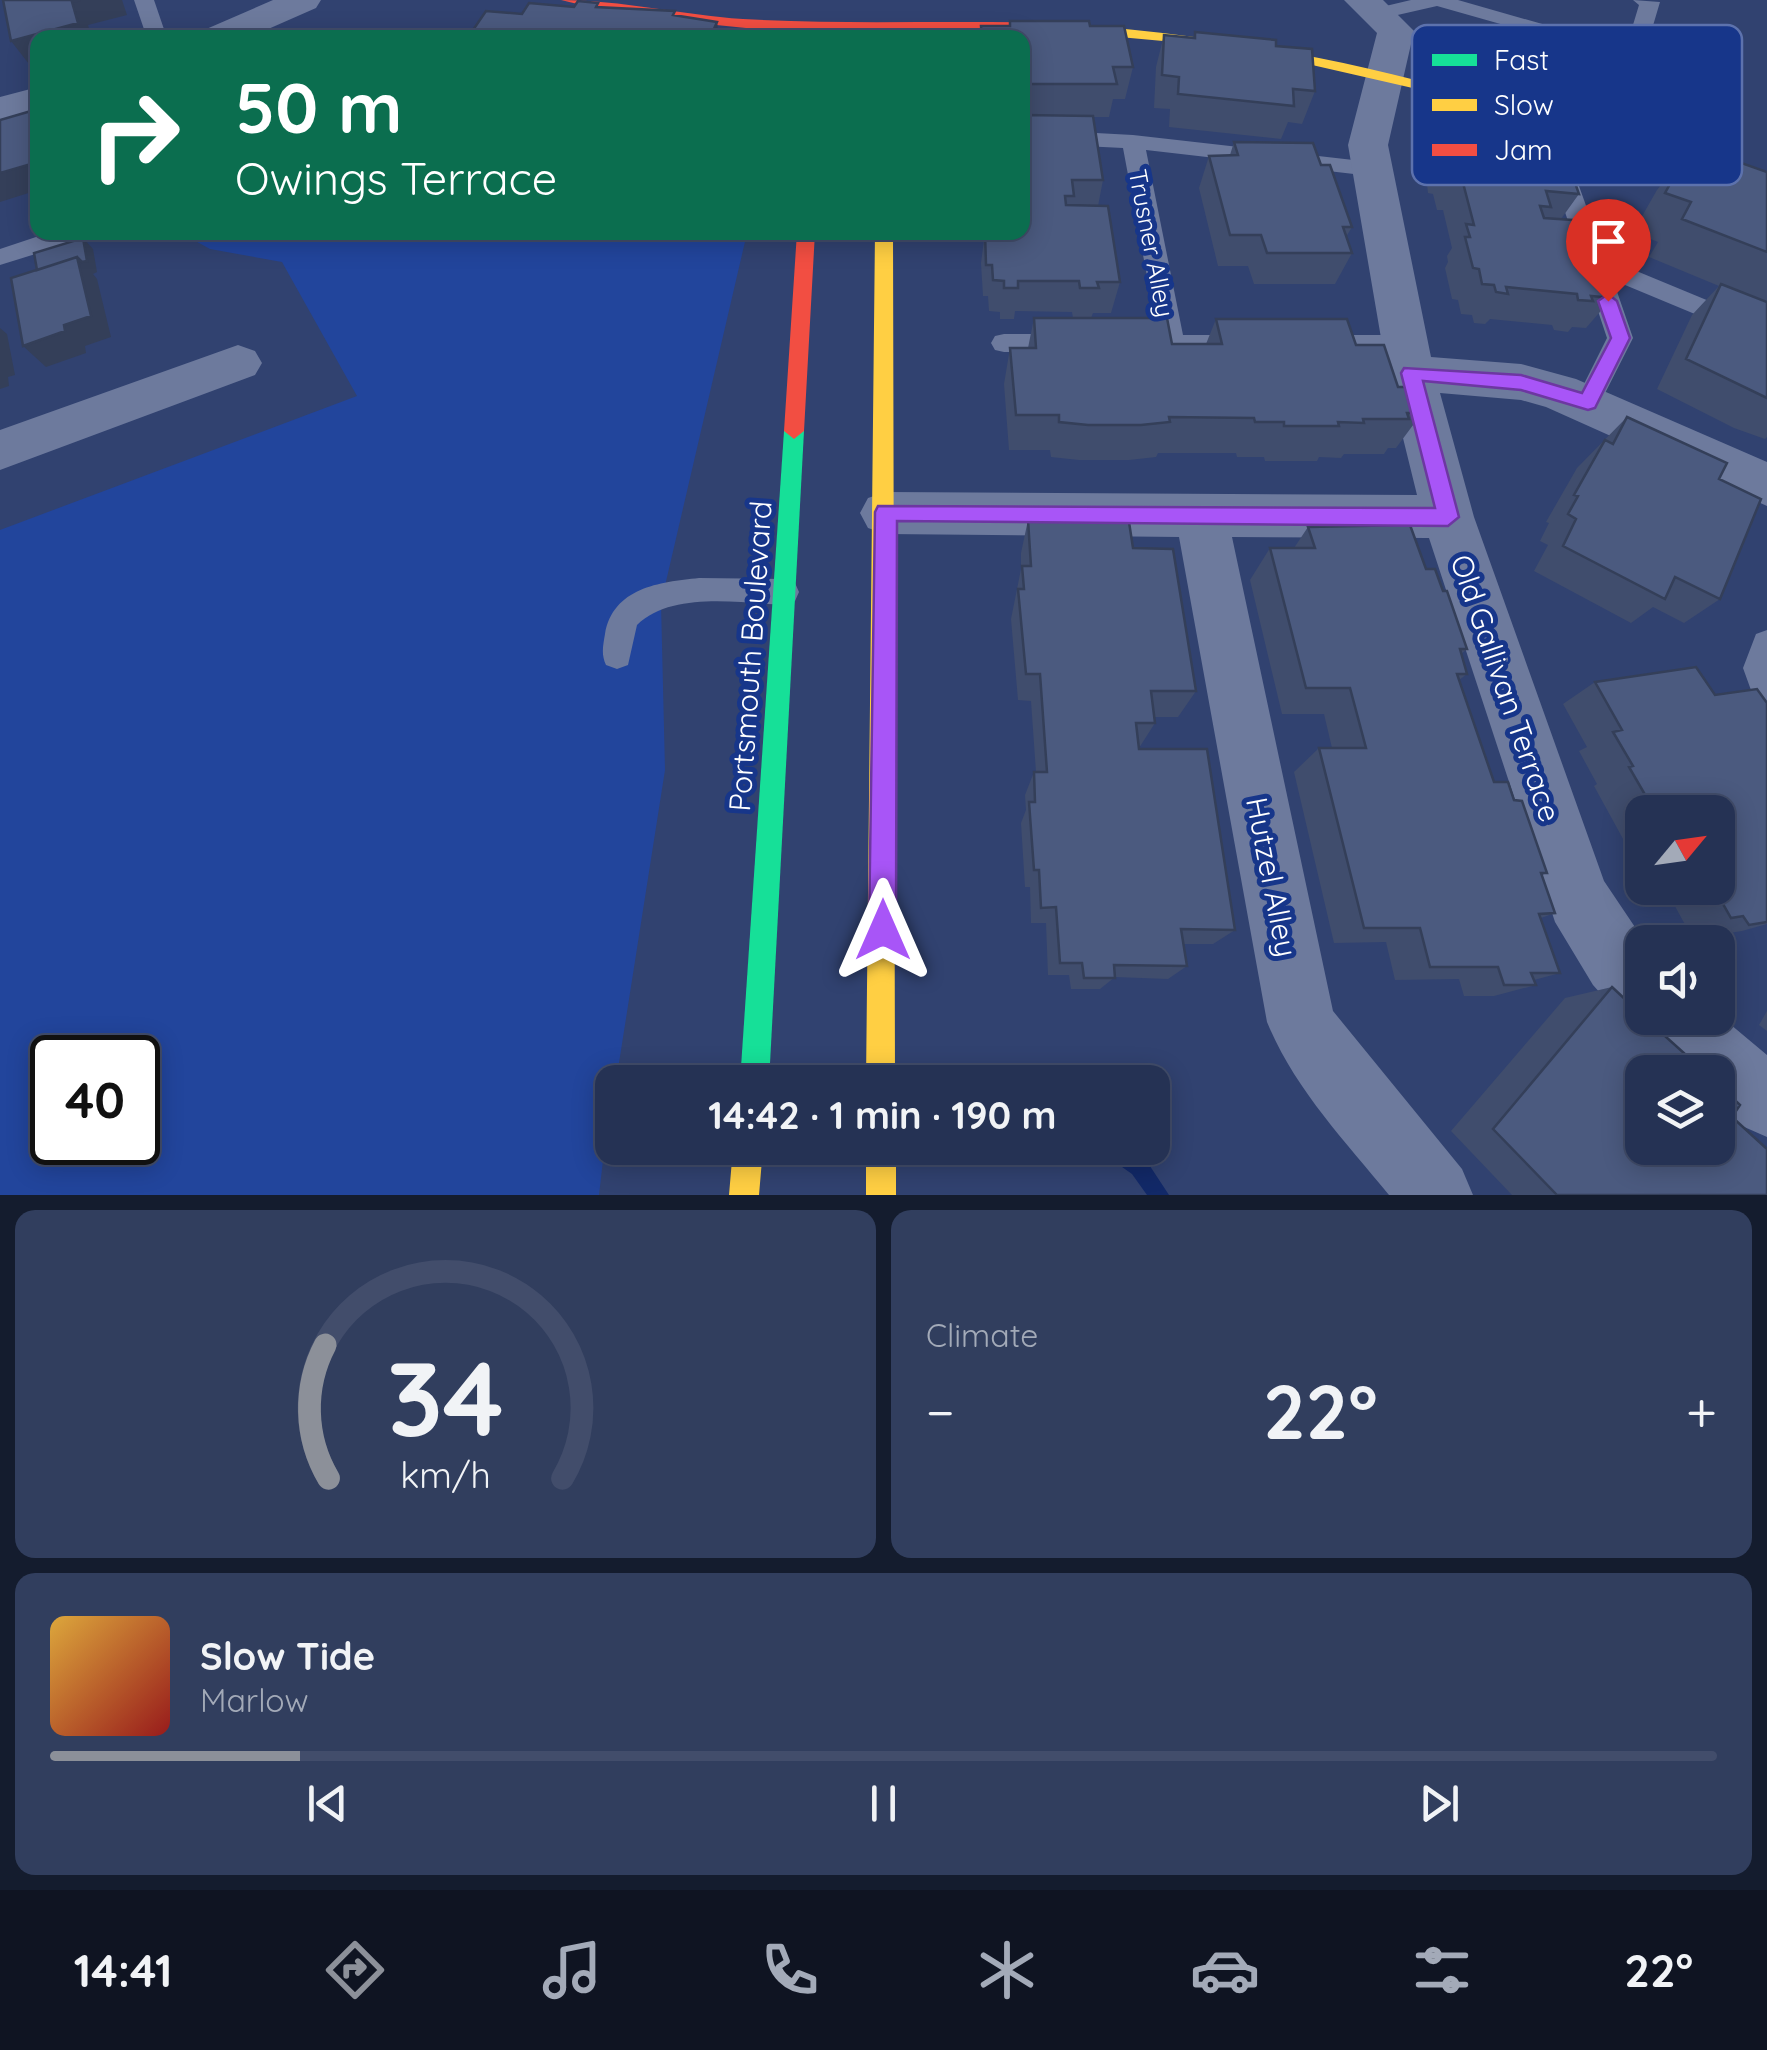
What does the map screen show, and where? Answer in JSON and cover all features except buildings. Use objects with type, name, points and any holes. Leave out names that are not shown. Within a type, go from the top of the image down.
[{"type":"street","points":[[235,30],[303,0]]},
{"type":"street","points":[[568,0],[656,16],[743,23],[820,20],[876,30]]},
{"type":"street","points":[[882,30],[883,0]]},
{"type":"street","name":"Old Gallivan Terrace","points":[[1371,7],[1396,31],[1368,145],[1370,169],[1408,359],[1448,517],[1578,900],[1625,971]]},
{"type":"street","points":[[1030,32],[1127,32],[1212,41],[1412,81]]},
{"type":"street","points":[[0,110],[30,101]]},
{"type":"street","points":[[1726,185],[1767,200]]},
{"type":"street","name":"Portsmouth Boulevard","points":[[755,1065],[806,240]]},
{"type":"street","points":[[882,1065],[884,240]]},
{"type":"street","points":[[1408,359],[1521,382],[1588,402],[1767,485]]},
{"type":"street","points":[[0,450],[238,364]]},
{"type":"street","points":[[886,512],[1448,517]]},
{"type":"street","name":"Hutzel Alley","points":[[1201,516],[1301,1022],[1317,1050],[1436,1195]]},
{"type":"street","points":[[1688,1035],[1767,1101]]},
{"type":"street","points":[[744,1195],[747,1165]]},
{"type":"street","points":[[880,1195],[881,1165]]},
{"type":"lane","points":[[144,0],[154,30]]},
{"type":"lane","points":[[1371,7],[1436,0],[1524,25]]},
{"type":"lane","points":[[1643,25],[1650,2],[1644,0]]},
{"type":"lane","name":"Trusner Alley","points":[[1030,136],[1133,142],[1370,169]]},
{"type":"lane","name":"Trusner Alley","points":[[1133,142],[1172,344]]},
{"type":"lane","points":[[1567,185],[1620,338],[1588,402]]},
{"type":"lane","points":[[0,258],[55,240]]},
{"type":"lane","points":[[1595,263],[1767,335]]},
{"type":"lane","name":"Trusner Alley","points":[[1004,343],[1279,344],[1408,359]]},
{"type":"lane","points":[[617,655],[626,617],[646,600],[678,593],[784,592]]},
{"type":"lane","points":[[1767,644],[1759,668],[1767,694]]},
{"type":"shaded area","points":[[194,240],[745,240],[661,603],[665,770],[619,1065],[595,1065],[595,1165],[602,1165],[599,1195],[0,1195],[0,530],[357,396],[282,262],[210,249]]},
{"type":"waterway","points":[[1136,1165],[1159,1195]]},
{"type":"traffic: fast","points":[[755,1065],[794,431]]},
{"type":"traffic: slow","points":[[1048,27],[1237,46],[1412,83]]},
{"type":"traffic: slow","points":[[881,1065],[884,240]]},
{"type":"traffic: slow","points":[[744,1195],[747,1165]]},
{"type":"traffic: slow","points":[[881,1165],[881,1195]]},
{"type":"traffic: jam","points":[[568,0],[627,12],[746,23],[1048,27]]},
{"type":"traffic: jam","points":[[1724,185],[1767,200]]},
{"type":"traffic: jam","points":[[794,431],[806,240]]},
{"type":"route","points":[[883,930],[886,512],[1448,517],[1411,373],[1521,382],[1588,402],[1620,338],[1608,301]]}]
